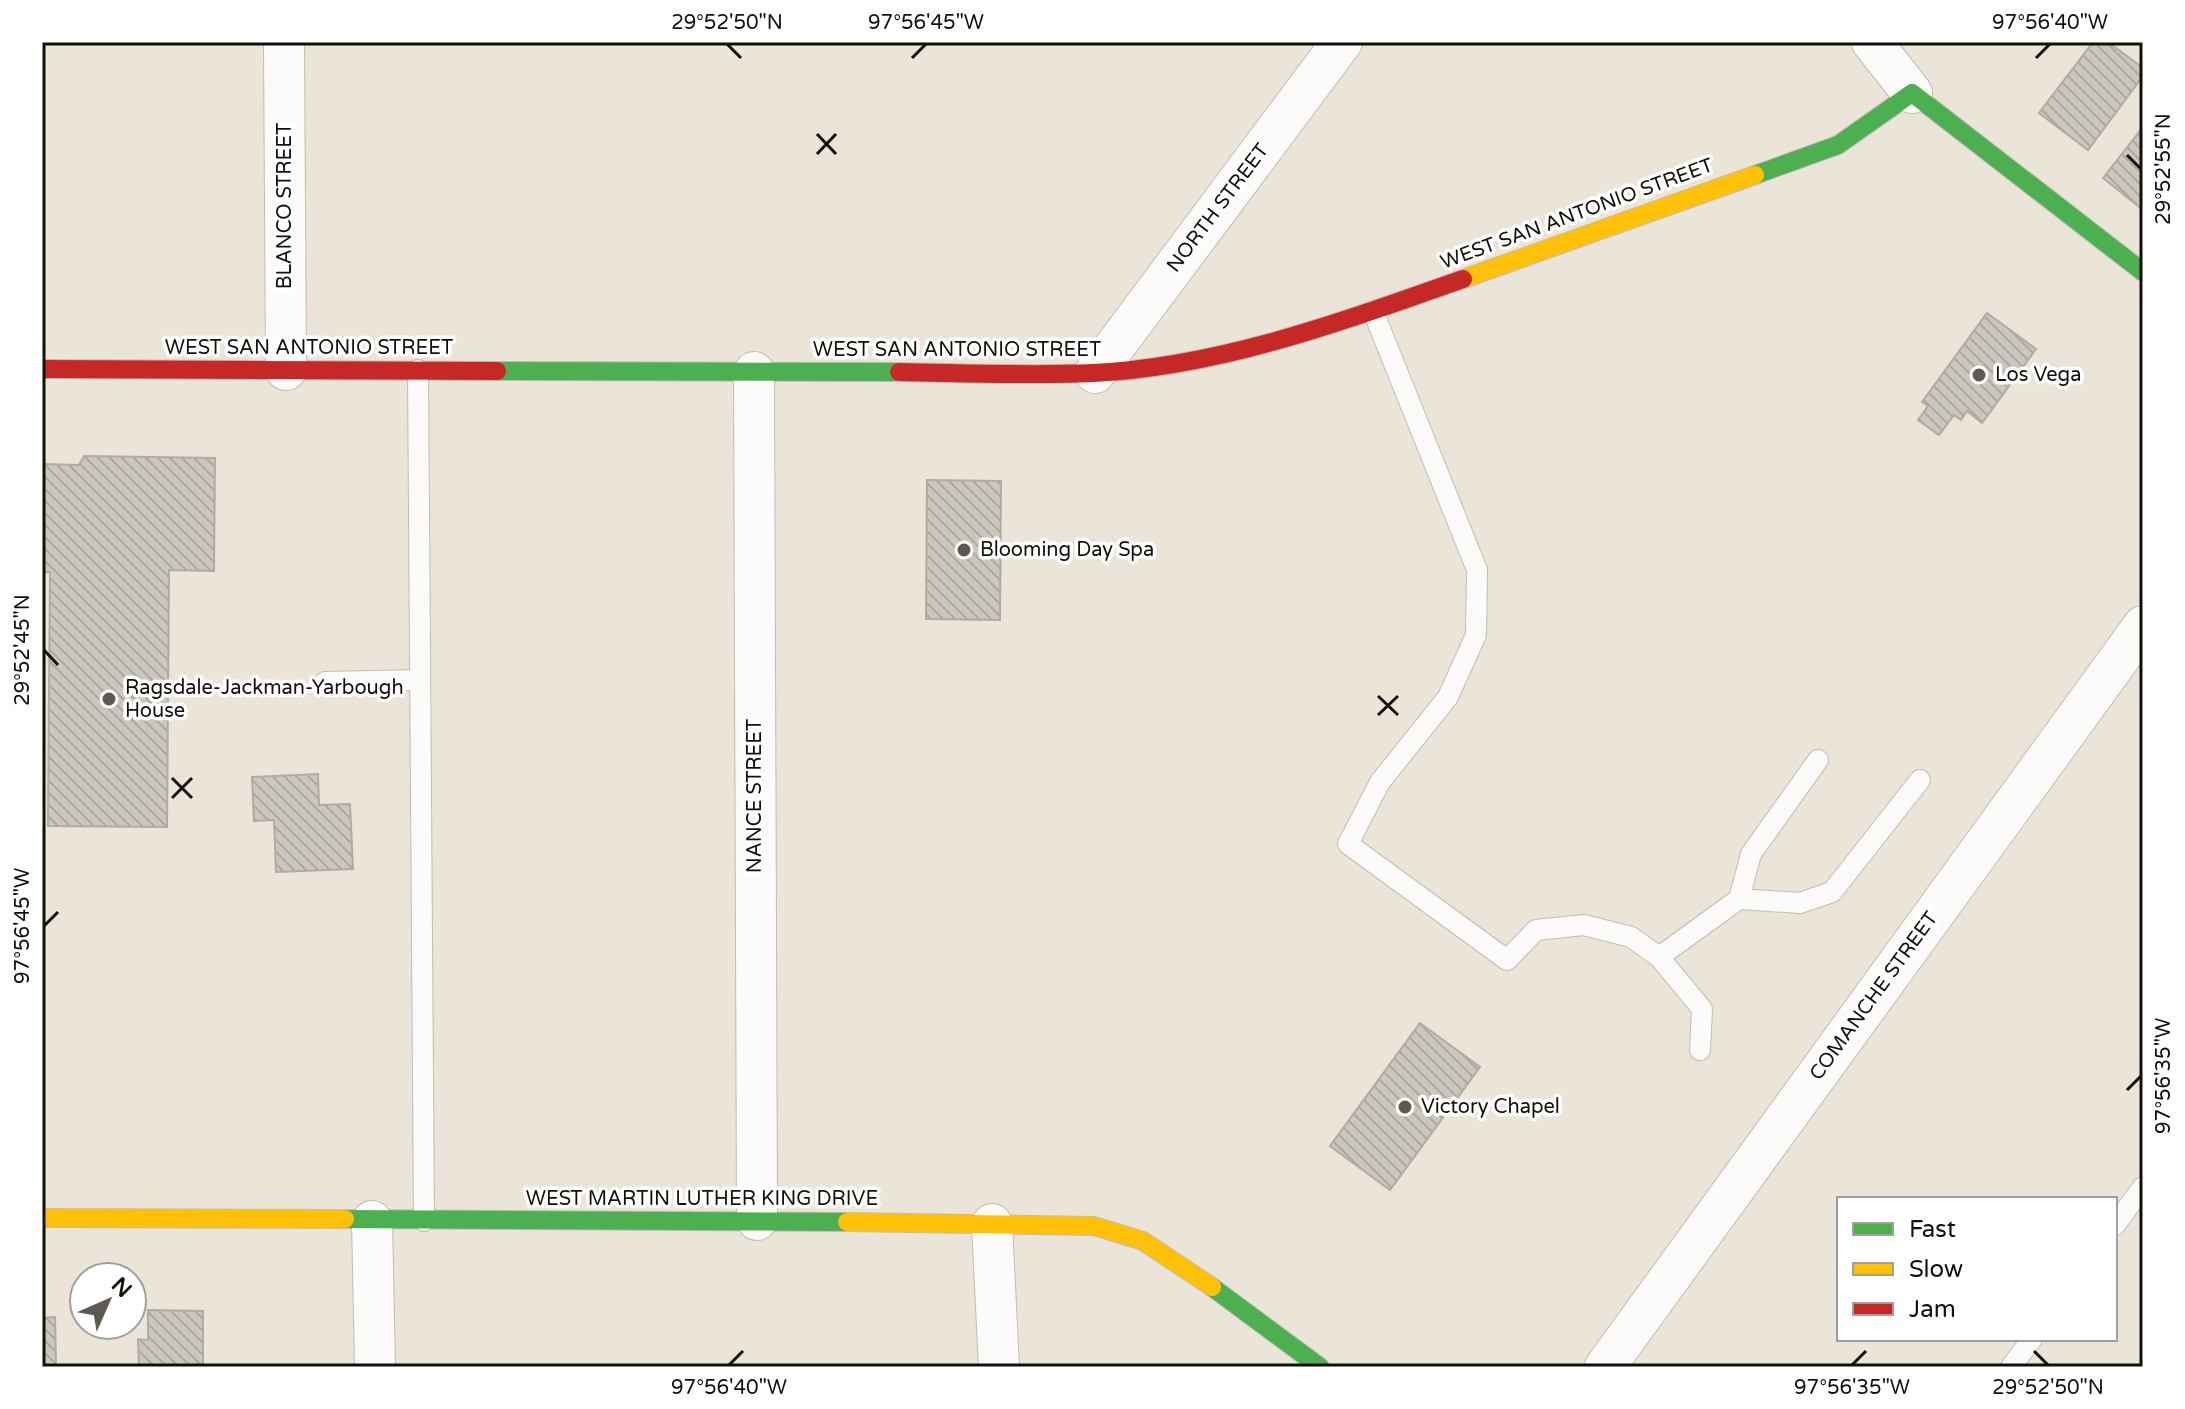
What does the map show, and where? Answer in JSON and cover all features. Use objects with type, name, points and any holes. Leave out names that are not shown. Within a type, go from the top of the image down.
[{"type":"street","name":"BLANCO STREET","points":[[284,42],[286,370]]},
{"type":"street","name":"NORTH STREET","points":[[1095,373],[1342,42]]},
{"type":"street","points":[[1872,42],[1912,93],[2143,272]]},
{"type":"street","name":"WEST SAN ANTONIO STREET","points":[[42,369],[1095,373],[1223,355],[1373,311],[1838,145],[1912,93]]},
{"type":"street","name":"NANCE STREET","points":[[754,372],[757,1220]]},
{"type":"street","name":"COMANCHE STREET","points":[[1605,1367],[2143,626]]},
{"type":"street","name":"WEST MARTIN LUTHER KING DRIVE","points":[[42,1218],[757,1220],[1094,1226],[1143,1241],[1178,1262],[1320,1367]]},
{"type":"street","points":[[372,1221],[375,1367]]},
{"type":"street","points":[[992,1224],[999,1367]]},
{"type":"lane","points":[[1373,311],[1477,570],[1476,635],[1448,697],[1380,782],[1348,844],[1507,960],[1536,930],[1584,925],[1631,937],[1659,957],[1702,1009],[1700,1050]]},
{"type":"lane","points":[[418,370],[424,1221]]},
{"type":"lane","points":[[325,682],[420,680]]},
{"type":"lane","points":[[1659,957],[1739,899],[1751,854],[1818,760]]},
{"type":"lane","points":[[1739,899],[1800,903],[1832,892],[1920,780]]},
{"type":"lane","points":[[2117,1222],[2143,1187]]},
{"type":"lane","points":[[2011,1367],[2030,1341]]},
{"type":"building","points":[[2093,42],[2108,42],[2143,68],[2143,76],[2088,150],[2039,113]]},
{"type":"building","points":[[2143,127],[2143,210],[2103,178]]},
{"type":"building","name":"Los Vega","points":[[1987,313],[2036,349],[1982,423],[1967,411],[1961,420],[1954,415],[1939,435],[1918,420],[1928,406],[1922,402]]},
{"type":"building","name":"Ragsdale-Jackman-Yarbough House","points":[[84,456],[215,458],[214,571],[169,570],[167,827],[48,826],[50,572],[42,572],[42,464],[79,465]]},
{"type":"building","name":"Blooming Day Spa","points":[[927,480],[1001,481],[1000,620],[926,619]]},
{"type":"building","points":[[318,774],[319,805],[350,804],[353,869],[276,872],[274,820],[254,821],[252,777]]},
{"type":"building","name":"Victory Chapel","points":[[1420,1023],[1480,1067],[1390,1190],[1330,1146]]},
{"type":"building","points":[[148,1310],[203,1311],[203,1367],[139,1367],[138,1341],[148,1340]]},
{"type":"building","points":[[55,1317],[56,1367],[42,1367],[42,1318]]},
{"type":"traffic: fast","points":[[1755,175],[1838,145],[1912,93],[2143,272]]},
{"type":"traffic: fast","points":[[497,371],[899,372]]},
{"type":"traffic: fast","points":[[345,1219],[847,1222]]},
{"type":"traffic: fast","points":[[1212,1287],[1320,1367]]},
{"type":"traffic: slow","points":[[1463,279],[1755,175]]},
{"type":"traffic: slow","points":[[42,1218],[345,1219]]},
{"type":"traffic: slow","points":[[847,1222],[1094,1226],[1143,1241],[1212,1287]]},
{"type":"traffic: jam","points":[[899,372],[1069,374],[1188,362],[1281,340],[1463,279]]},
{"type":"traffic: jam","points":[[42,369],[497,371]]},
{"type":"place","name":"Los Vega","points":[[1979,375]]},
{"type":"place","name":"Blooming Day Spa","points":[[964,550]]},
{"type":"place","name":"Ragsdale-Jackman-Yarbough House","points":[[109,699]]},
{"type":"place","name":"Victory Chapel","points":[[1405,1107]]}]
